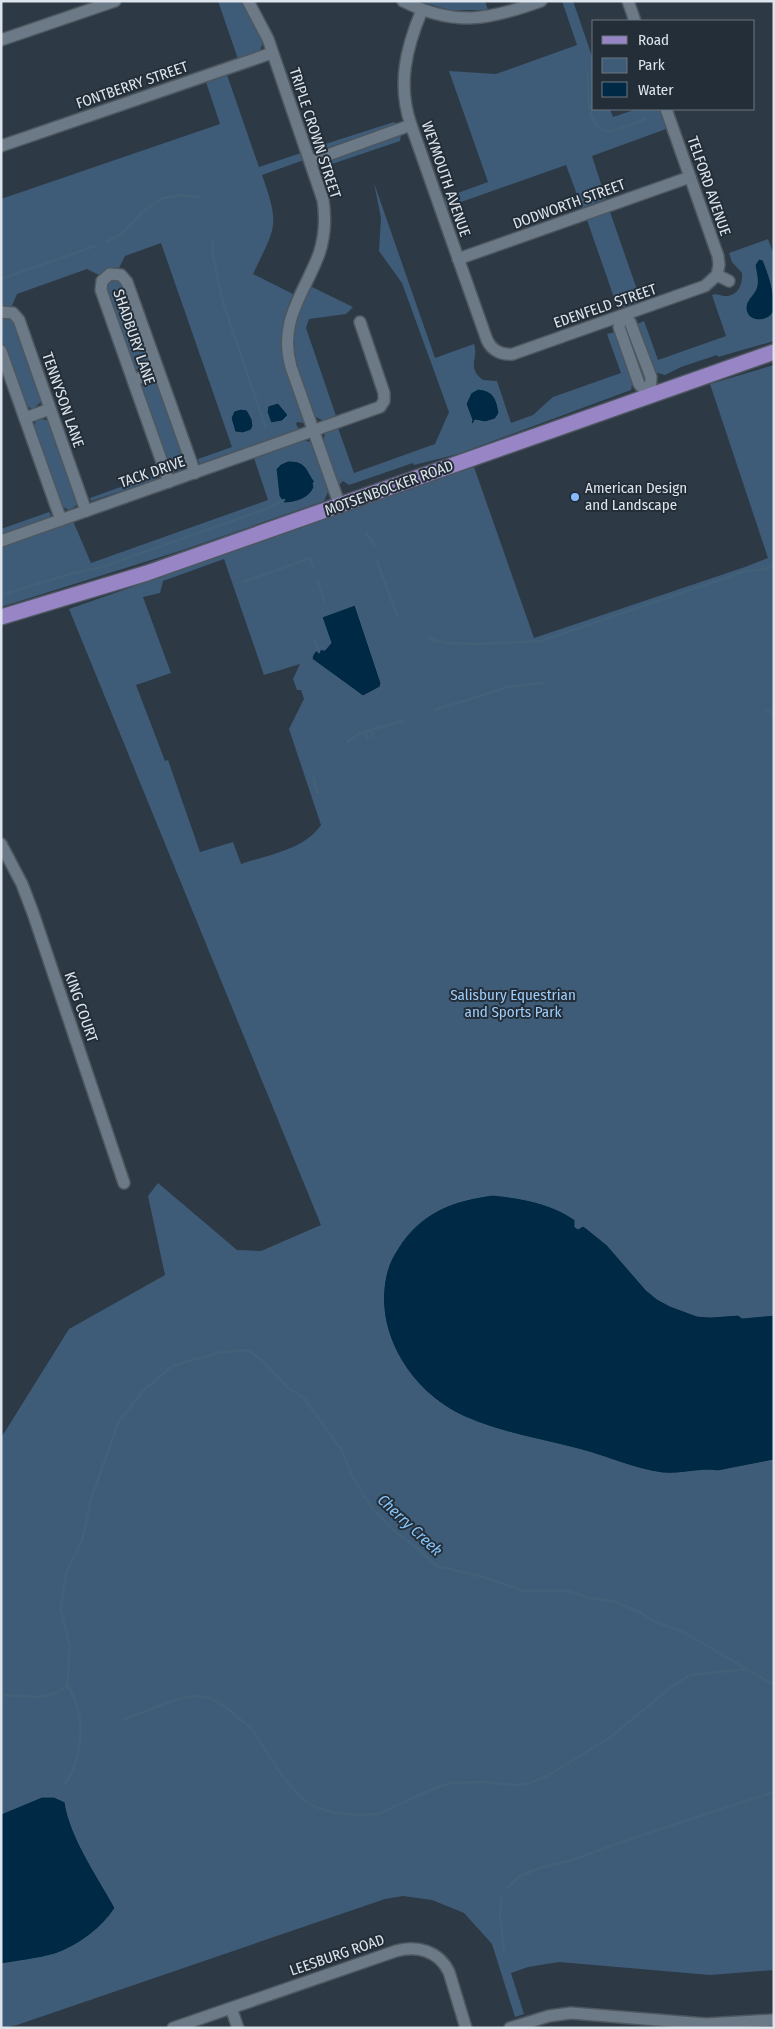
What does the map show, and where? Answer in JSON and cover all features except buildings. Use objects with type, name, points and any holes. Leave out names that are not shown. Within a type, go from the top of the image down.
[{"type":"main road","name":"MOTSENBOCKER ROAD","points":[[1,617],[147,573],[774,352]]},
{"type":"street","points":[[1,40],[115,1]]},
{"type":"street","name":"TRIPLE CROWN STREET","points":[[248,1],[262,26],[323,200],[325,227],[318,256],[292,313],[288,339],[290,362],[340,506]]},
{"type":"street","points":[[403,1],[422,10],[448,17],[481,18],[509,13],[541,1]]},
{"type":"street","points":[[628,1],[635,20]]},
{"type":"street","name":"WEYMOUTH AVENUE","points":[[422,10],[409,44],[404,64],[404,95],[411,126],[487,340],[496,357]]},
{"type":"street","name":"FONTBERRY STREET","points":[[1,146],[272,53]]},
{"type":"street","name":"TELFORD AVENUE","points":[[666,110],[718,256],[717,275]]},
{"type":"street","points":[[310,161],[411,126]]},
{"type":"street","name":"DODWORTH STREET","points":[[458,259],[690,177]]},
{"type":"street","name":"SHADBURY LANE","points":[[169,482],[102,290],[102,281],[110,274],[121,275],[127,282],[194,473]]},
{"type":"street","points":[[717,275],[729,281]]},
{"type":"street","name":"EDENFELD STREET","points":[[496,357],[513,354],[705,286],[717,275]]},
{"type":"street","name":"TENNYSON LANE","points":[[1,312],[13,313],[19,320],[86,511]]},
{"type":"street","points":[[621,316],[618,326],[639,384],[650,396]]},
{"type":"street","name":"TACK DRIVE","points":[[1,541],[383,405],[384,393],[360,322]]},
{"type":"street","points":[[1,351],[61,520]]},
{"type":"street","points":[[134,380],[158,371]]},
{"type":"street","points":[[25,418],[50,409]]},
{"type":"street","name":"KING COURT","points":[[1,844],[22,884],[33,913],[124,1183]]},
{"type":"street","name":"LEESBURG ROAD","points":[[173,2028],[396,1951],[419,1948],[438,1957],[447,1968],[466,2028]]},
{"type":"street","points":[[231,2008],[238,2028]]},
{"type":"street","points":[[510,2028],[549,2016],[571,2013],[637,2023],[724,2026],[774,2020]]},
{"type":"green space","points":[[218,1],[241,1],[263,42],[260,51],[238,59]]},
{"type":"green space","points":[[419,1],[485,1],[488,10],[449,10]]},
{"type":"green space","points":[[562,1],[573,1],[592,56],[592,110],[610,110],[613,117],[634,110],[659,110],[666,129],[592,156],[606,199],[582,208],[566,165],[447,207],[444,198],[488,182],[449,71],[496,74],[577,45]]},
{"type":"green space","points":[[227,75],[259,167],[301,153],[304,160],[262,175],[271,205],[273,226],[267,245],[253,274],[293,294],[288,306],[283,330],[284,354],[289,378],[304,423],[297,422],[296,424],[299,429],[199,463],[198,459],[232,447],[161,243],[125,256],[119,268],[106,269],[99,275],[87,269],[17,294],[12,306],[1,306],[1,199],[220,124],[206,82]]},
{"type":"green space","points":[[394,122],[397,124],[318,151],[319,146]]},
{"type":"green space","points":[[401,135],[400,141],[326,166],[322,163]]},
{"type":"green space","points":[[374,183],[435,358],[474,344],[475,371],[483,380],[497,381],[511,423],[533,415],[553,397],[621,373],[607,334],[615,332],[633,381],[631,390],[458,454],[414,465],[413,463],[349,485],[343,481],[339,485],[323,442],[325,433],[338,428],[354,473],[435,444],[449,412],[402,283],[379,251],[381,218]]},
{"type":"green space","points":[[610,212],[641,301],[618,309],[587,220]]},
{"type":"green space","points":[[768,239],[774,255],[774,341],[718,357],[717,355],[681,367],[665,375],[654,372],[637,324],[644,321],[658,360],[726,336],[712,295],[729,296],[739,289],[742,273],[732,262],[729,253]]},
{"type":"green space","points":[[114,278],[122,282],[149,357],[149,362],[145,368],[138,370],[134,368],[105,285],[108,280]]},
{"type":"green space","points":[[310,286],[353,307],[346,314],[309,319],[306,328],[336,416],[324,421],[314,416],[301,379],[295,353],[294,327],[297,314]]},
{"type":"green space","points":[[7,317],[15,321],[42,401],[33,409],[24,403],[1,339],[1,318]]},
{"type":"green space","name":"Salisbury Equestrian and Sports Park","points":[[774,365],[774,1970],[710,1975],[559,1962],[528,1967],[511,1973],[524,2014],[515,2017],[492,1944],[464,1913],[432,1900],[403,1896],[385,1899],[17,2025],[1,2028],[1,1438],[69,1329],[165,1275],[148,1196],[158,1183],[237,1250],[261,1251],[321,1225],[69,609],[474,467],[534,638],[745,567],[768,558],[710,384]],"holes":[[[224,559],[264,675],[300,664],[293,679],[297,690],[301,690],[304,699],[289,729],[321,825],[314,833],[295,846],[241,864],[233,842],[200,852],[168,760],[165,761],[136,685],[171,673],[143,597],[160,593],[163,581]]]},
{"type":"green space","points":[[149,379],[155,381],[158,385],[185,461],[181,470],[173,472],[167,467],[141,387]]},
{"type":"green space","points":[[42,419],[49,421],[78,500],[76,506],[69,510],[61,506],[33,427],[36,421]]},
{"type":"green space","points":[[302,440],[311,442],[313,446],[328,492],[324,501],[183,550],[1,607],[1,546],[73,521],[91,563],[268,500],[254,458]]},
{"type":"green space","points":[[157,474],[160,476],[155,480],[91,501],[90,498]]},
{"type":"green space","points":[[49,512],[51,515],[48,518],[1,534],[1,529]]},
{"type":"water","points":[[759,259],[763,260],[773,290],[774,303],[774,309],[769,317],[760,320],[751,318],[746,309],[747,303],[757,286],[755,265]]},
{"type":"water","points":[[478,389],[491,393],[497,403],[499,413],[495,419],[485,422],[475,420],[473,424],[471,423],[472,420],[466,404],[471,393]]},
{"type":"water","points":[[278,403],[288,415],[282,421],[271,423],[267,412],[268,406]]},
{"type":"water","points":[[247,410],[252,419],[253,426],[251,430],[243,433],[235,432],[231,418],[234,411]]},
{"type":"water","points":[[288,461],[299,462],[306,467],[315,482],[313,483],[312,491],[306,497],[298,501],[284,503],[279,496],[276,469]]},
{"type":"water","points":[[355,605],[381,683],[380,687],[363,696],[312,659],[313,654],[320,650],[325,650],[331,643],[322,617]]},
{"type":"water","points":[[493,1195],[536,1202],[566,1214],[575,1220],[575,1227],[578,1229],[583,1226],[607,1245],[646,1290],[670,1306],[697,1316],[738,1315],[742,1318],[774,1315],[774,1460],[718,1471],[662,1473],[651,1471],[479,1423],[445,1406],[427,1391],[411,1374],[398,1354],[389,1333],[384,1311],[384,1288],[389,1265],[402,1242],[411,1231],[431,1214],[466,1200]]},
{"type":"water","points":[[42,1797],[54,1797],[65,1802],[79,1843],[115,1908],[96,1929],[64,1951],[1,1964],[1,1814]]},
{"type":"waterway","points":[[587,74],[588,99],[592,117],[595,124],[601,129],[608,131],[617,130],[645,119]]},
{"type":"waterway","points":[[106,242],[123,233],[142,212],[161,199],[180,195],[199,197]]},
{"type":"waterway","points":[[213,239],[213,256],[223,303],[266,428]]},
{"type":"waterway","points":[[1,279],[95,246]]},
{"type":"waterway","points":[[1,595],[70,574],[102,567],[266,509],[284,500]]},
{"type":"waterway","points":[[366,532],[375,546]]},
{"type":"waterway","points":[[244,582],[310,558],[313,567]]},
{"type":"waterway","points":[[377,562],[398,617]]},
{"type":"waterway","points":[[428,639],[447,643],[478,644],[541,641],[746,571],[767,569],[774,565]]},
{"type":"waterway","points":[[318,581],[324,601]]},
{"type":"waterway","points":[[430,637],[434,640]]},
{"type":"waterway","points":[[315,640],[319,652]]},
{"type":"waterway","points":[[435,710],[508,687],[543,683]]},
{"type":"waterway","points":[[766,710],[774,714]]},
{"type":"waterway","points":[[347,742],[360,733],[403,721]]},
{"type":"waterway","points":[[371,730],[373,737]]},
{"type":"waterway","points":[[364,732],[368,739]]},
{"type":"waterway","points":[[313,778],[318,793]]},
{"type":"waterway","name":"Cherry Creek","points":[[1,1695],[44,1696],[60,1691],[67,1685],[70,1647],[61,1610],[64,1584],[67,1571],[83,1538],[90,1502],[119,1421],[143,1391],[171,1367],[222,1352],[245,1350],[263,1361],[288,1388],[303,1397],[341,1449],[352,1476],[372,1508],[393,1530],[437,1566],[483,1577],[524,1591],[567,1591],[589,1598],[616,1602],[654,1621],[685,1633],[774,1685]]},
{"type":"waterway","points":[[122,1720],[181,1698],[198,1696],[210,1698],[223,1705],[252,1729],[282,1776],[303,1799],[315,1807],[336,1813],[378,1814],[450,1783],[486,1782],[515,1785],[530,1783],[547,1776],[612,1736],[675,1684],[691,1675],[746,1669]]},
{"type":"waterway","points":[[65,1784],[76,1761],[81,1735],[78,1709],[67,1685]]},
{"type":"waterway","points":[[507,1888],[520,1876],[539,1868],[572,1860],[774,1792]]},
{"type":"waterway","points":[[502,1898],[500,1914],[504,1953]]},
{"type":"place","name":"American Design and Landscape","points":[[575,497]]}]
